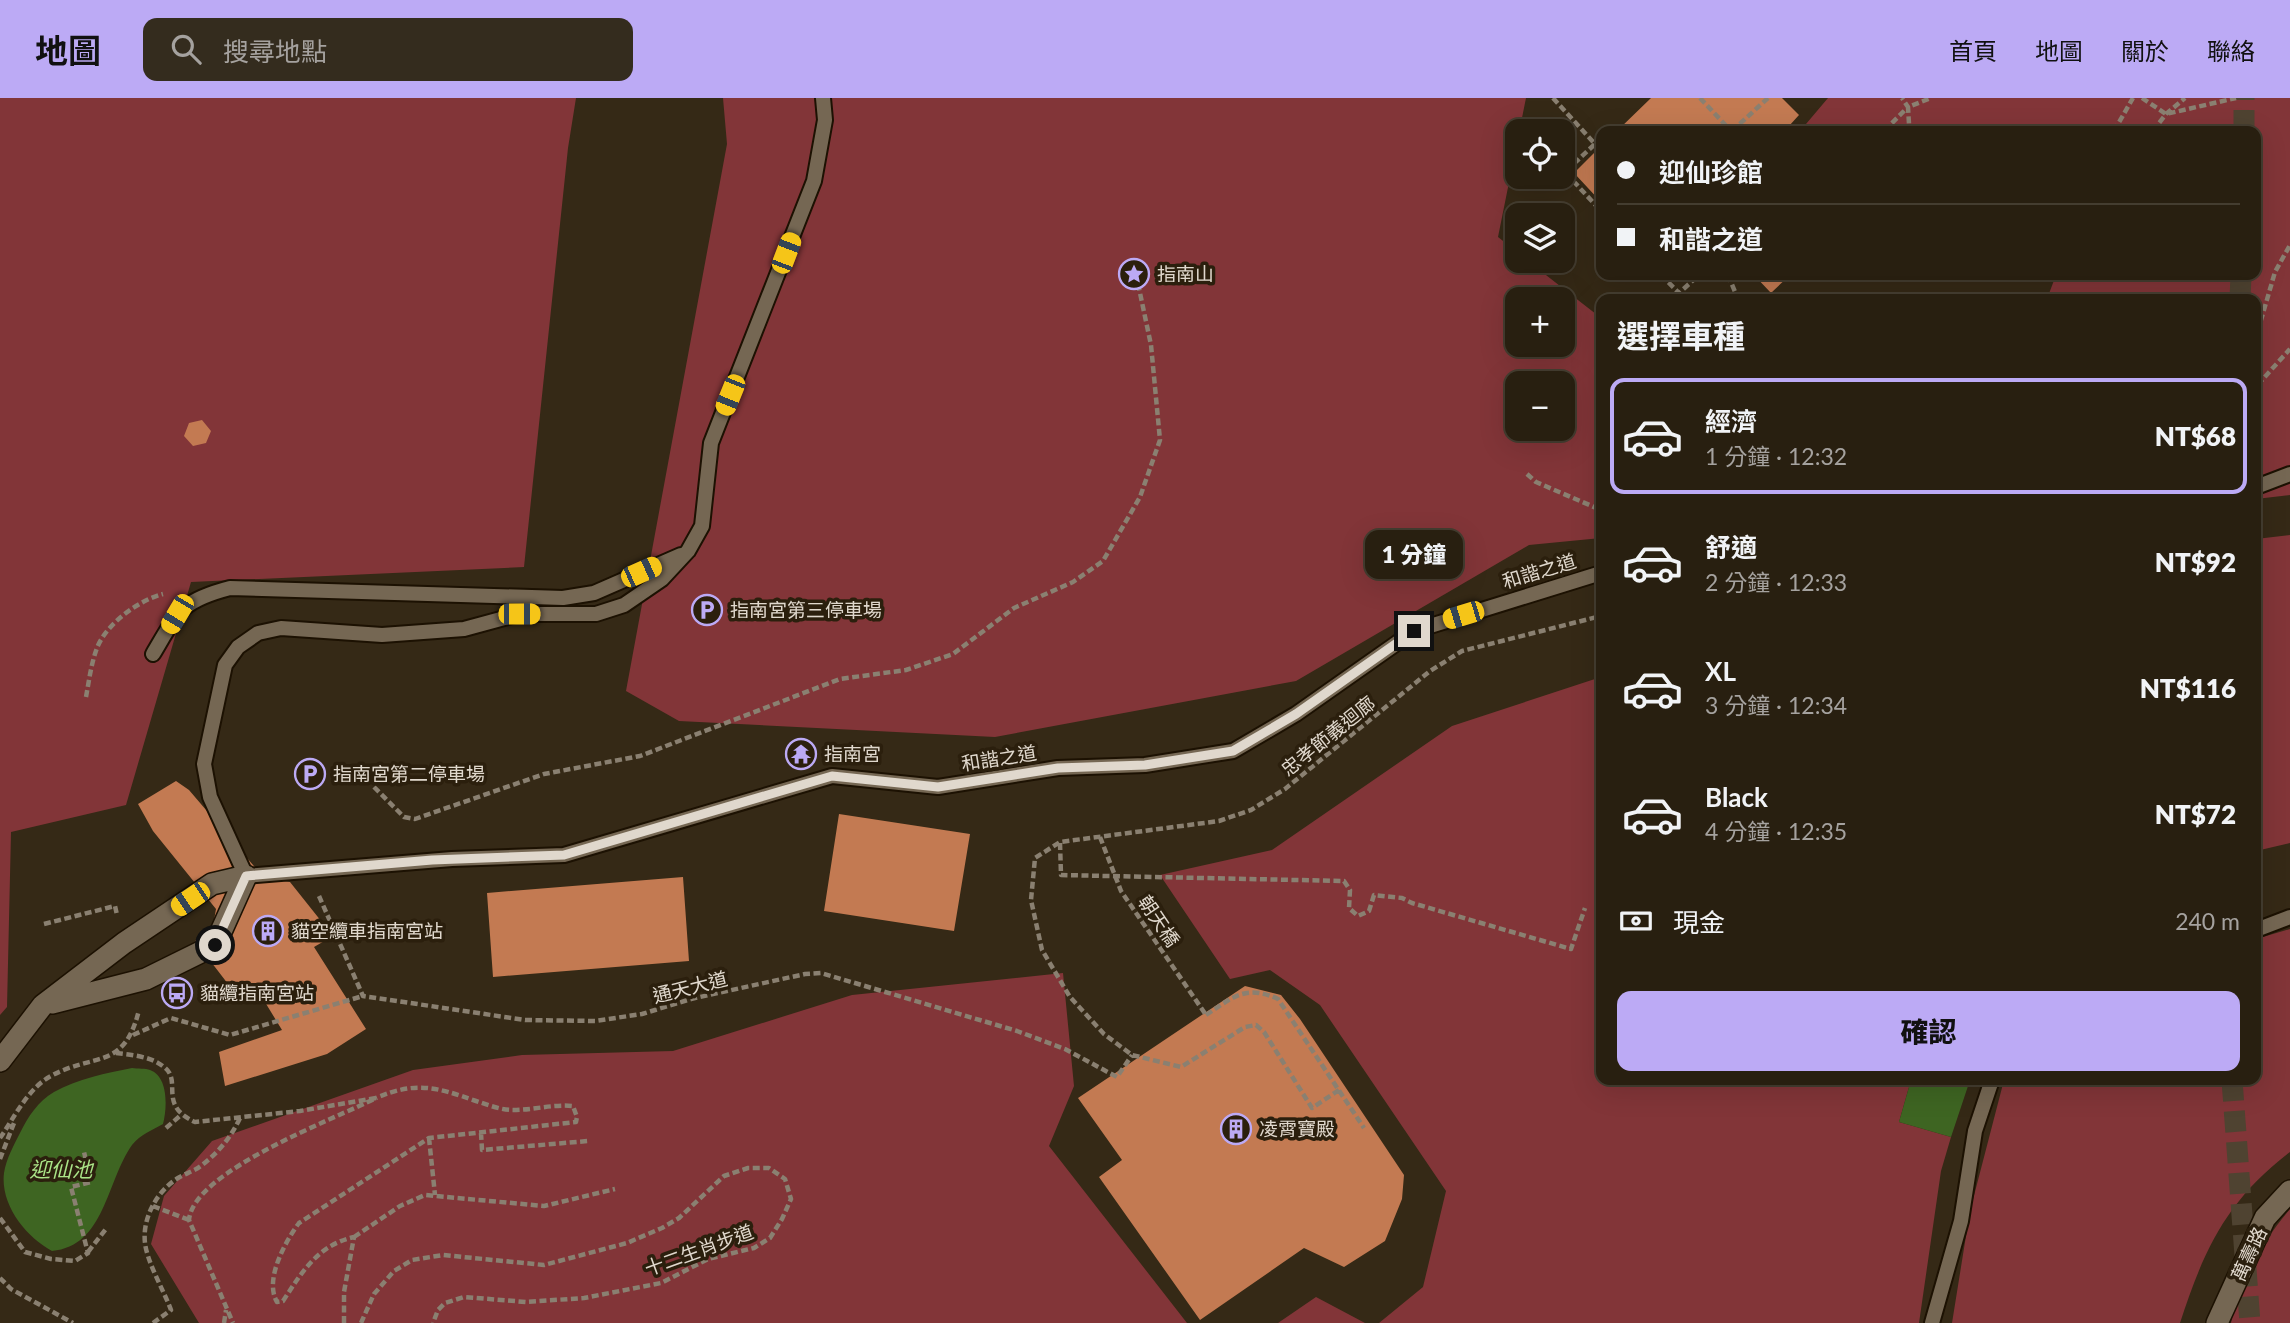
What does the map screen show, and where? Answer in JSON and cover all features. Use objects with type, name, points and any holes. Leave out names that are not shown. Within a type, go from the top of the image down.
[{"type":"street","points":[[0,1061],[43,1005],[124,943],[212,884],[246,876]]},
{"type":"street","points":[[43,1005],[146,979],[215,945],[246,876]]},
{"type":"street","name":"萬壽路","points":[[2217,1323],[2265,1218],[2290,1191]]},
{"type":"lane","points":[[246,876],[210,797],[204,764],[225,665],[238,647],[258,633],[281,628],[382,635],[464,629],[519,614],[596,614],[624,605],[662,579],[688,551],[702,526],[711,443],[814,181],[825,120],[823,98]]},
{"type":"lane","points":[[2261,485],[2290,474]]},
{"type":"lane","points":[[153,654],[177,614],[199,596],[230,588],[564,598],[594,593],[688,551]]},
{"type":"lane","name":"和諧之道","points":[[246,876],[452,859],[564,855],[832,776],[938,787],[1058,768],[1145,765],[1233,751],[1296,714],[1414,631],[1596,575]]},
{"type":"lane","points":[[2261,928],[2290,917]]},
{"type":"lane","points":[[1932,1323],[1961,1221],[1975,1131],[1990,1085]]},
{"type":"path","points":[[1553,98],[1595,144],[1565,172],[1596,206]]},
{"type":"path","points":[[1700,98],[1726,126]]},
{"type":"path","points":[[1737,126],[1768,98]]},
{"type":"path","points":[[1902,98],[1908,107],[1911,126]]},
{"type":"path","points":[[1889,126],[1908,107],[1931,98]]},
{"type":"path","points":[[2117,126],[2133,98]]},
{"type":"path","points":[[2142,98],[2166,114],[2236,98]]},
{"type":"path","points":[[2157,126],[2185,98]]},
{"type":"path","points":[[2261,320],[2274,272],[2290,245]]},
{"type":"path","points":[[374,787],[404,817],[415,819],[544,774],[640,756],[840,679],[906,670],[953,654],[1014,608],[1073,582],[1103,561],[1124,527],[1140,497],[1160,440],[1151,345],[1136,274]]},
{"type":"path","points":[[1666,280],[1679,293],[1693,280]]},
{"type":"path","points":[[2261,380],[2290,349]]},
{"type":"path","points":[[1527,474],[1536,482],[1596,508]]},
{"type":"path","points":[[86,697],[97,646],[121,618],[144,599],[163,594],[199,596]]},
{"type":"path","name":"忠孝節義迴廊","points":[[1060,842],[1219,821],[1251,810],[1285,789],[1430,671],[1462,651],[1596,617]]},
{"type":"path","name":"朝天橋","points":[[1100,837],[1121,891],[1206,1015],[1234,997],[1249,992],[1263,992],[1278,999],[1339,1090]]},
{"type":"path","points":[[1060,842],[1061,876],[1343,881],[1350,890],[1349,908],[1358,916],[1369,911],[1374,895],[1402,898],[1570,949],[1585,908]]},
{"type":"path","points":[[1060,842],[1035,858],[1031,900],[1042,950],[1070,997],[1104,1034],[1132,1055],[1181,1067],[1245,1027],[1256,1025],[1264,1032],[1312,1108],[1339,1090],[1364,1128]]},
{"type":"path","points":[[116,1053],[133,1035],[171,1018],[230,1035],[363,996],[308,869]]},
{"type":"path","points":[[44,924],[115,906],[124,943]]},
{"type":"path","name":"通天大道","points":[[363,996],[525,1020],[595,1021],[642,1014],[691,999],[805,974],[821,973],[1017,1031],[1065,1049],[1117,1077],[1132,1055]]},
{"type":"path","points":[[133,1035],[146,979]]},
{"type":"path","points":[[0,1138],[32,1093],[50,1076],[116,1053],[139,1055],[164,1067],[169,1073],[174,1105],[181,1115],[195,1122],[376,1098]]},
{"type":"path","points":[[233,1323],[189,1220],[190,1207],[216,1181],[295,1133],[398,1089],[418,1086],[439,1088],[513,1110],[555,1104],[573,1106],[578,1117],[576,1122],[429,1138],[299,1223],[290,1235],[271,1282],[272,1293],[277,1302],[282,1301],[315,1256],[337,1241],[354,1237],[400,1206],[425,1195],[544,1206],[615,1189]]},
{"type":"path","points":[[0,1159],[16,1115]]},
{"type":"path","points":[[166,1128],[181,1115]]},
{"type":"path","points":[[153,1323],[171,1310],[145,1244],[147,1220],[160,1194],[177,1178],[200,1167],[215,1155],[240,1118]]},
{"type":"path","points":[[481,1133],[482,1150],[588,1141]]},
{"type":"path","points":[[429,1138],[435,1195]]},
{"type":"path","points":[[84,1152],[91,1182],[71,1187],[88,1253]]},
{"type":"path","name":"十二生肖步道","points":[[360,1323],[374,1294],[394,1270],[412,1260],[443,1255],[544,1265],[558,1263],[627,1243],[662,1228],[678,1218],[724,1176],[748,1168],[769,1168],[785,1179],[791,1199],[770,1238],[754,1248],[708,1259],[661,1283],[584,1298],[526,1303],[464,1297],[445,1303],[438,1310],[433,1323]]},
{"type":"path","points":[[153,1206],[189,1220]]},
{"type":"path","points":[[0,1218],[25,1252],[51,1259],[75,1261],[88,1253],[106,1229]]},
{"type":"path","points":[[344,1323],[344,1292],[354,1237]]},
{"type":"path","points":[[0,1278],[11,1289],[73,1323]]},
{"type":"path","points":[[224,1323],[226,1309]]},
{"type":"shaded area","points":[[0,98],[576,98],[568,148],[524,567],[191,582],[126,805],[11,832],[7,1007],[0,1015]]},
{"type":"shaded area","points":[[723,98],[1526,98],[1522,119],[1505,119],[1505,189],[1508,189],[1498,237],[1505,243],[1505,273],[1543,273],[1561,287],[1505,287],[1505,357],[1575,357],[1575,298],[1596,314],[1596,538],[1529,545],[1296,681],[995,737],[679,721],[626,691],[727,144]]},
{"type":"shaded area","points":[[1828,98],[2290,98],[2290,495],[2261,498],[2261,294],[2049,294],[2054,280],[2261,280],[2261,126],[1806,124]]},
{"type":"shaded area","points":[[2290,535],[2290,843],[2261,850],[2261,538]]},
{"type":"shaded area","points":[[1596,679],[1596,1085],[1910,1085],[1899,1122],[1951,1137],[1941,1171],[1919,1323],[1379,1323],[1423,1287],[1446,1191],[1320,1005],[1270,970],[1230,979],[1160,875],[1272,850],[1452,726]]},
{"type":"shaded area","points":[[2290,929],[2290,1152],[2250,1189],[2220,1228],[2198,1272],[2180,1323],[1952,1323],[1970,1211],[2003,1085],[2261,1085],[2261,938]]},
{"type":"shaded area","points":[[1063,973],[1074,1086],[1049,1146],[1187,1323],[199,1323],[151,1244],[164,1196],[212,1141],[413,1070],[522,1055],[673,1051],[852,995]]},
{"type":"shaded area","points":[[2290,1209],[2290,1323],[2231,1323],[2253,1262]]},
{"type":"shaded area","points":[[1316,1297],[1365,1323],[1278,1323]]},
{"type":"water","name":"迎仙池","points":[[132,1068],[150,1070],[161,1079],[166,1102],[163,1124],[132,1145],[102,1210],[83,1238],[70,1247],[52,1251],[24,1229],[6,1197],[4,1173],[10,1152],[30,1115],[48,1096],[82,1080]]},
{"type":"water","points":[[1910,1085],[1968,1085],[1951,1137],[1899,1122]]},
{"type":"building","points":[[1651,98],[1782,98],[1799,115],[1789,126],[1622,126]]},
{"type":"building","points":[[1596,151],[1596,197],[1575,172]]},
{"type":"building","points":[[1759,280],[1785,280],[1771,293]]},
{"type":"building","points":[[202,420],[211,431],[206,443],[193,446],[184,436],[189,423]]},
{"type":"building","name":"貓空纜車指南宮站","points":[[176,781],[189,790],[264,878],[290,882],[333,936],[314,947],[366,1029],[327,1054],[225,1086],[219,1052],[282,1030],[257,989],[238,997],[195,941],[213,926],[216,909],[153,831],[138,804]]},
{"type":"building","points":[[839,814],[970,834],[954,931],[824,911]]},
{"type":"building","points":[[683,877],[689,961],[493,977],[487,893]]},
{"type":"building","name":"凌霄寶殿","points":[[1245,986],[1281,995],[1300,1019],[1404,1175],[1402,1199],[1385,1241],[1344,1267],[1304,1248],[1200,1320],[1099,1177],[1122,1160],[1078,1098]]},
{"type":"tunnel","points":[[2244,98],[2244,126]]},
{"type":"tunnel","points":[[2240,294],[2241,280]]},
{"type":"tunnel","points":[[2232,1085],[2250,1323]]},
{"type":"place","name":"指南山","points":[[1134,274]]},
{"type":"place","name":"指南宮第三停車場","points":[[707,610]]},
{"type":"place","name":"指南宮","points":[[801,754]]},
{"type":"place","name":"指南宮第二停車場","points":[[310,774]]},
{"type":"place","name":"貓空纜車指南宮站","points":[[268,931]]},
{"type":"place","name":"貓纜指南宮站","points":[[177,993]]},
{"type":"place","name":"凌霄寶殿","points":[[1236,1129]]},
{"type":"route","points":[[215,945],[246,876],[432,860],[564,855],[633,837],[832,776],[938,787],[1058,768],[1145,765],[1233,751],[1296,714],[1414,631]]}]
